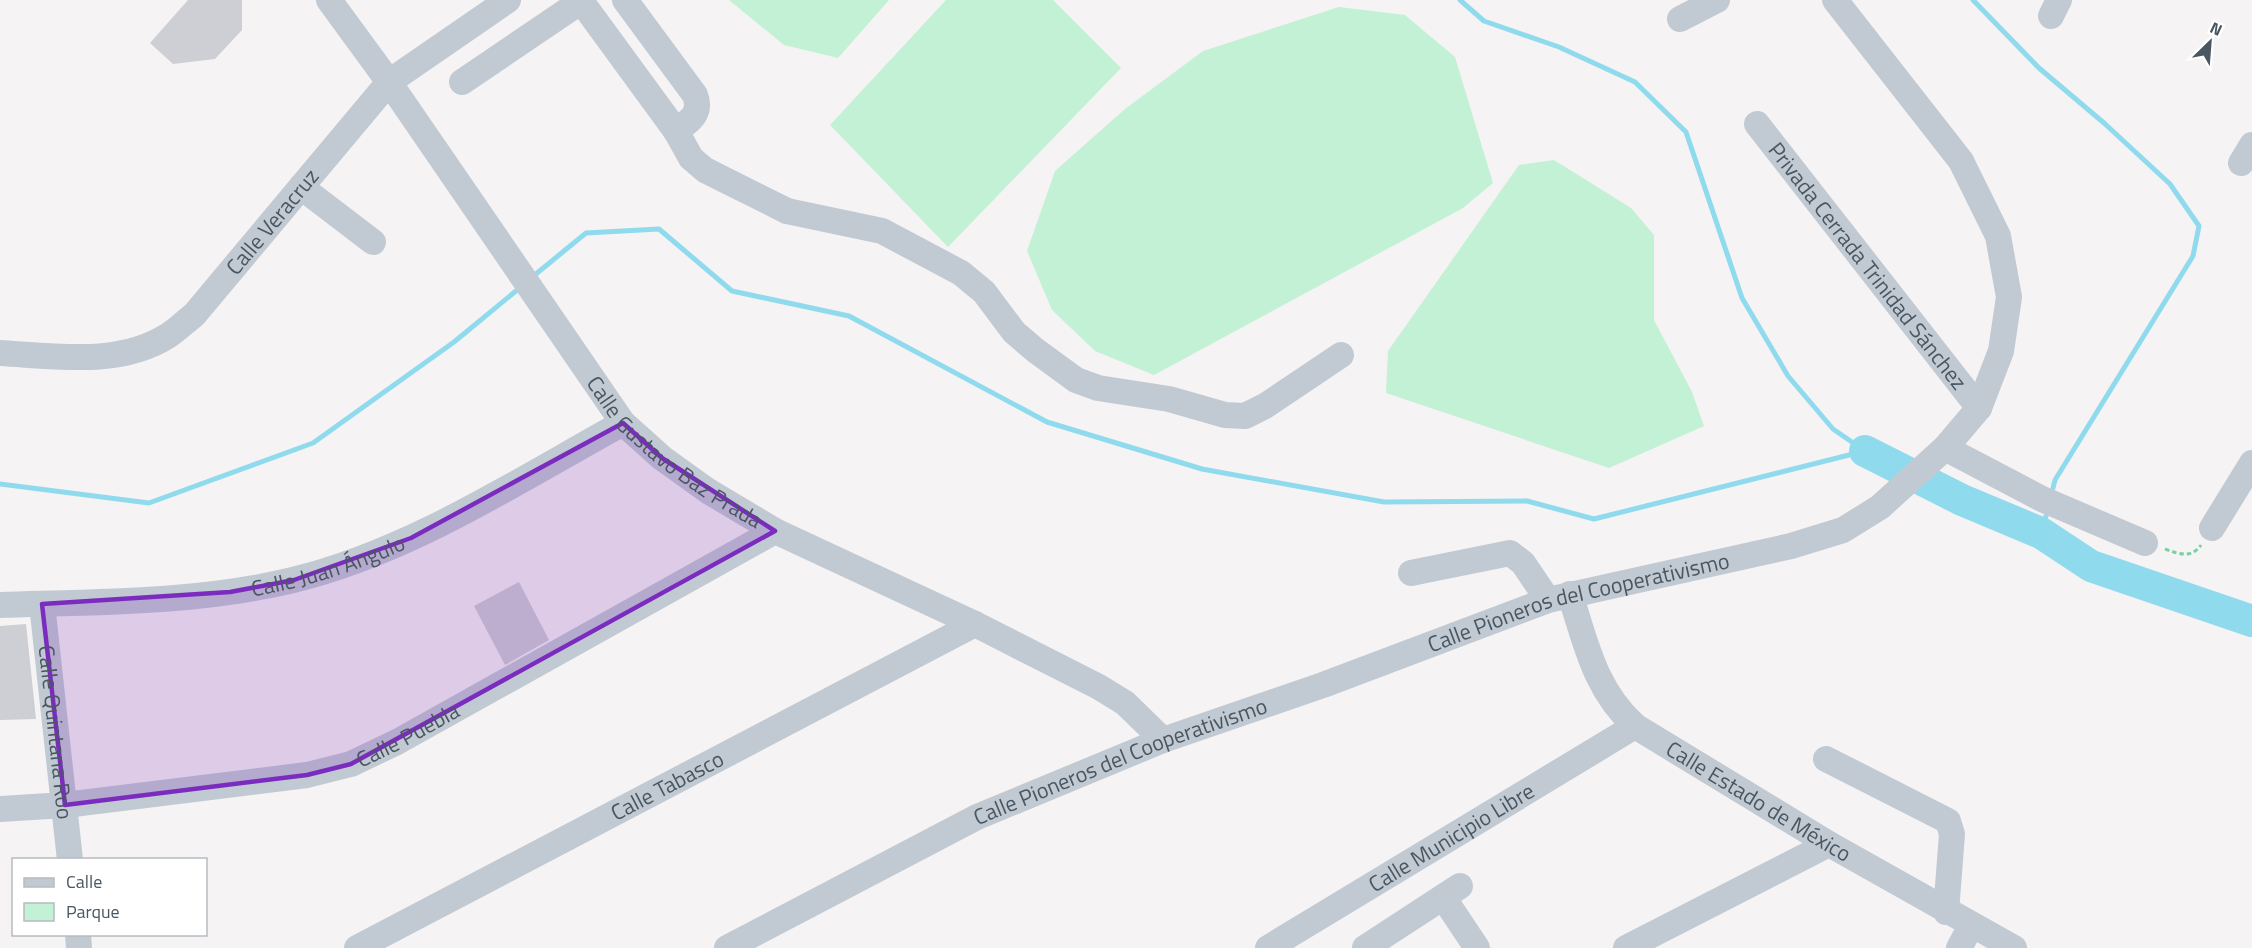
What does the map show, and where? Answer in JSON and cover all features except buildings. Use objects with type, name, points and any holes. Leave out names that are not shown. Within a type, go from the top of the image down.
[{"type":"street","name":"Calle Gustavo Baz Prada","points":[[329,0],[389,82],[623,423],[662,458],[708,490],[775,531],[975,624],[1099,687],[1125,703],[1163,740]]},
{"type":"street","name":"Calle Veracruz","points":[[0,354],[89,358],[116,355],[168,336],[194,315],[389,82],[508,0]]},
{"type":"street","points":[[625,0],[698,104],[691,120],[676,131]]},
{"type":"street","points":[[1680,19],[1717,0]]},
{"type":"street","name":"Calle Pioneros del Cooperativismo","points":[[727,948],[977,817],[1163,740],[1323,685],[1559,597],[1791,546],[1843,530],[1890,498],[1938,454],[1979,408],[2001,351],[2009,297],[1998,236],[1961,161],[1835,0]]},
{"type":"street","points":[[462,82],[582,1],[676,131],[691,158],[705,170],[787,211],[882,231],[961,273],[984,292],[1014,332],[1076,380],[1098,388],[1169,399],[1225,415],[1245,416],[1265,406],[1341,355]]},
{"type":"street","points":[[625,61],[654,39]]},
{"type":"street","name":"Privada Cerrada Trinidad Sánchez","points":[[1757,124],[1979,408]]},
{"type":"street","points":[[301,187],[373,242]]},
{"type":"street","name":"Calle Juan Ángulo","points":[[0,605],[184,596],[230,592],[294,580],[411,538],[623,423]]},
{"type":"street","points":[[1938,454],[2145,543]]},
{"type":"street","points":[[2212,528],[2252,463]]},
{"type":"street","name":"Calle Puebla","points":[[0,809],[65,805],[307,775],[351,764],[397,742],[775,531]]},
{"type":"street","name":"Calle Estado de México","points":[[1411,573],[1510,553],[1559,597],[1603,689],[1616,709],[1635,726],[1946,912],[1965,937],[2014,948]]},
{"type":"street","name":"Calle Quintana Roo","points":[[42,604],[70,858]]},
{"type":"street","name":"Calle Tabasco","points":[[357,948],[975,624]]},
{"type":"street","name":"Calle Municipio Libre","points":[[1268,948],[1304,939],[1635,726]]},
{"type":"street","points":[[1826,759],[1948,821],[1952,834],[1946,912]]},
{"type":"street","points":[[1626,948],[1829,844]]},
{"type":"street","points":[[1365,948],[1452,891],[1477,948]]},
{"type":"path","points":[[2145,543],[2180,554],[2190,554],[2198,550],[2212,528]]},
{"type":"highlighted area","points":[[623,423],[662,458],[775,531],[351,764],[307,775],[65,805],[42,604],[230,592],[294,580],[411,538]]},
{"type":"green space","points":[[729,0],[889,0],[838,58],[784,45]]},
{"type":"green space","points":[[946,0],[1053,0],[1121,68],[948,247],[830,125]]},
{"type":"green space","points":[[1339,7],[1405,15],[1455,57],[1493,183],[1463,208],[1154,375],[1095,351],[1052,310],[1027,251],[1055,171],[1125,109],[1203,51]]},
{"type":"green space","points":[[1554,160],[1631,208],[1654,235],[1654,320],[1692,392],[1704,426],[1609,468],[1386,393],[1388,351],[1519,165]]},
{"type":"waterway","points":[[1460,0],[1484,21],[1559,47],[1635,82],[1686,132],[1742,298],[1788,376],[1833,429],[1865,451]]},
{"type":"waterway","points":[[1973,0],[2039,68],[2104,123],[2170,184],[2199,226],[2193,256],[2055,480],[2053,488]]},
{"type":"waterway","points":[[531,278],[586,233],[659,229],[732,291],[849,316],[1047,422],[1202,469],[1384,502],[1527,501],[1594,519],[1865,451]]},
{"type":"waterway","points":[[0,484],[149,503],[313,443],[454,342],[522,286]]},
{"type":"waterway","points":[[1865,451],[1962,500],[2041,533],[2091,566],[2252,621]]},
{"type":"waterway","points":[[2041,533],[2046,516]]}]
